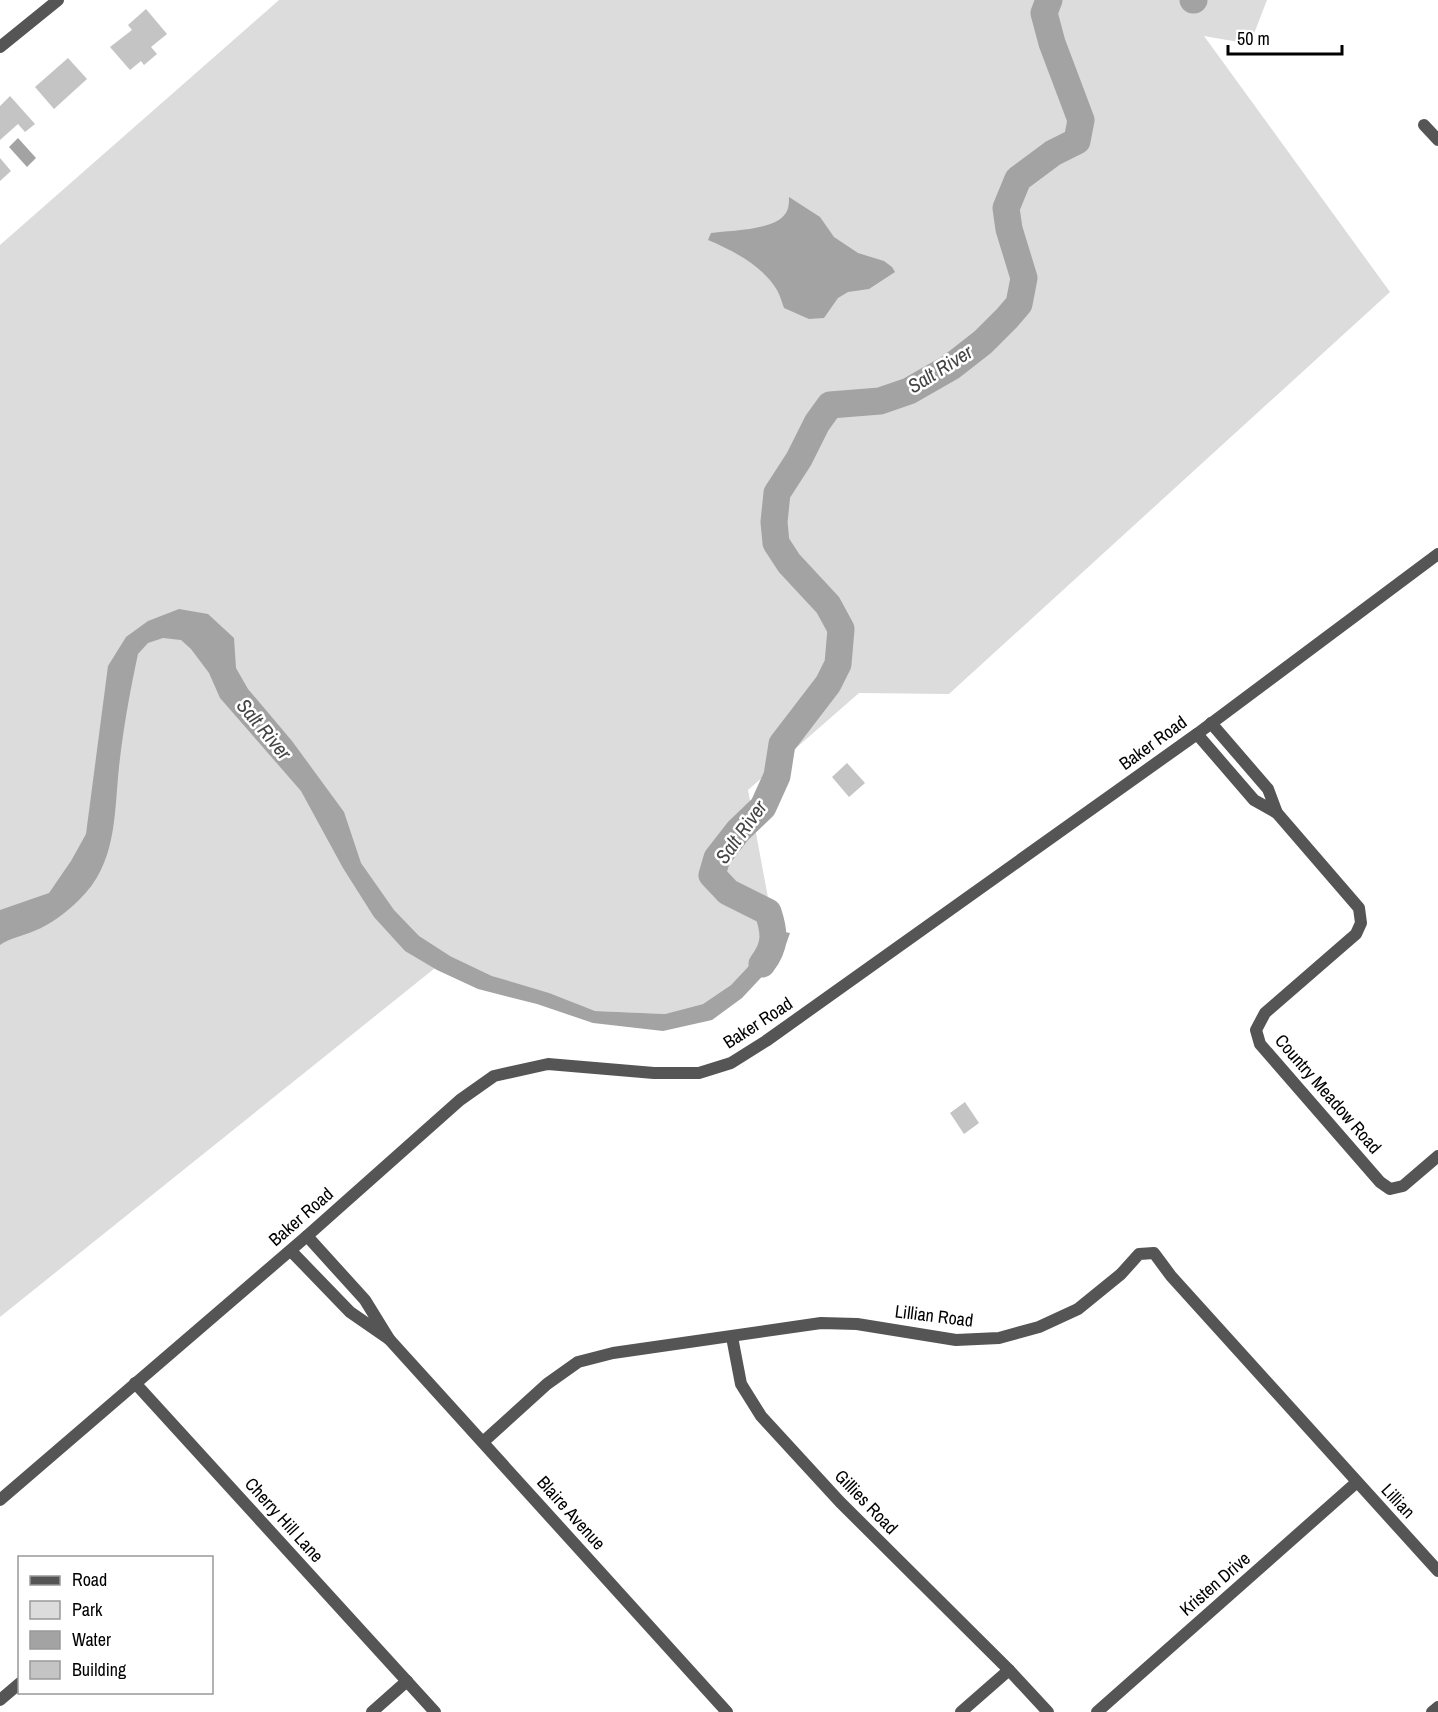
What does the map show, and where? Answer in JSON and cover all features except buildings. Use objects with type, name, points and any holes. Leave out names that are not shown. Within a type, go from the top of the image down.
[{"type":"street","points":[[0,47],[58,0]]},
{"type":"street","points":[[1424,125],[1438,140]]},
{"type":"street","name":"Baker Road","points":[[0,1500],[291,1251],[460,1100],[494,1076],[548,1064],[699,1073],[731,1063],[776,1034],[1197,734],[1438,554]]},
{"type":"street","name":"Country Meadow Road","points":[[1211,723],[1268,789],[1277,813]]},
{"type":"street","name":"Country Meadow Road","points":[[1197,734],[1254,800],[1277,813],[1359,908],[1361,923],[1356,934],[1264,1013],[1256,1030],[1260,1044],[1380,1182],[1390,1189],[1403,1186],[1438,1156]]},
{"type":"street","name":"Blaire Avenue","points":[[307,1236],[365,1300],[389,1339],[727,1712]]},
{"type":"street","name":"Blaire Avenue","points":[[291,1251],[350,1312],[389,1339]]},
{"type":"street","name":"Lillian Road","points":[[483,1443],[547,1384],[578,1362],[613,1353],[821,1323],[857,1323],[956,1340],[999,1338],[1039,1327],[1078,1309],[1121,1274],[1139,1254],[1154,1253],[1171,1276],[1357,1482]]},
{"type":"street","name":"Gillies Road","points":[[732,1336],[741,1383],[761,1416],[840,1502],[1009,1670],[1048,1712]]},
{"type":"street","name":"Cherry Hill Lane","points":[[135,1383],[435,1712]]},
{"type":"street","name":"Lillian","points":[[1357,1482],[1438,1571]]},
{"type":"street","name":"Kristen Drive","points":[[1097,1712],[1357,1482]]},
{"type":"street","points":[[961,1712],[1009,1670]]},
{"type":"street","points":[[372,1712],[407,1681]]},
{"type":"street","points":[[0,1700],[18,1685]]},
{"type":"street","points":[[1432,1712],[1438,1707]]},
{"type":"green space","points":[[279,0],[1267,0],[1250,44],[1204,36],[1390,292],[949,694],[859,693],[748,790],[774,930],[760,954],[731,985],[703,1004],[665,1014],[595,1011],[492,976],[450,956],[0,1317],[0,245]]},
{"type":"water","points":[[18,138],[36,158],[27,167],[9,147]]},
{"type":"water","points":[[789,197],[820,217],[834,237],[858,253],[884,261],[895,272],[869,289],[848,292],[838,298],[824,318],[809,319],[784,308],[777,290],[764,273],[737,254],[708,240],[711,233],[764,226],[782,218],[789,206]]},
{"type":"water","points":[[179,609],[208,614],[234,638],[236,668],[248,689],[292,741],[344,812],[361,863],[394,910],[419,936],[450,956],[492,976],[549,993],[595,1011],[665,1014],[703,1004],[731,985],[760,954],[774,930],[790,933],[784,950],[742,998],[712,1020],[663,1031],[593,1023],[537,1004],[478,989],[437,970],[405,951],[374,917],[343,868],[301,791],[220,698],[209,673],[191,649],[181,640],[163,638],[148,643],[138,654],[123,739],[114,821],[101,871],[79,900],[58,918],[0,945],[0,910],[49,893],[86,834],[108,666],[126,637],[148,621]]},
{"type":"waterway","name":"Salt River","points":[[762,964],[770,951],[773,939],[768,912],[728,892],[712,875],[717,858],[738,831],[763,807],[777,776],[782,744],[828,684],[838,664],[841,629],[828,605],[789,563],[776,543],[774,522],[777,493],[799,459],[817,423],[830,405],[880,401],[909,391],[951,367],[983,342],[1019,304],[1024,278],[1009,229],[1006,208],[1018,179],[1053,153],[1077,141],[1081,120],[1052,43],[1044,13],[1049,0]]}]
